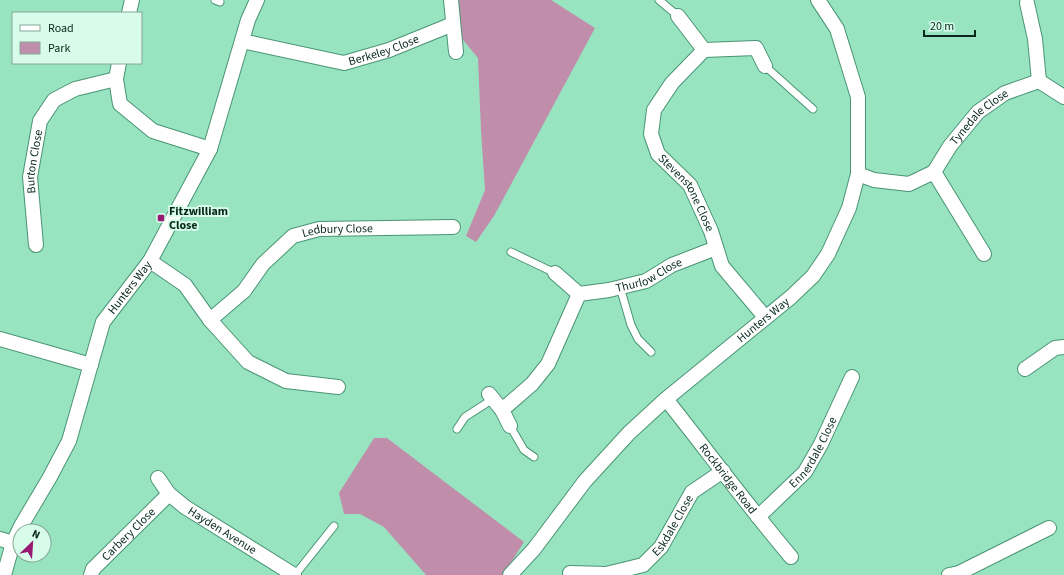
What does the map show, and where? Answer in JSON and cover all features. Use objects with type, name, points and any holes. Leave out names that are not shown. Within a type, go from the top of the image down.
[{"type":"street","points":[[129,12],[132,0]]},
{"type":"street","name":"Hunters Way","points":[[4,575],[7,541],[21,526],[50,478],[69,441],[103,322],[150,261],[210,149],[248,20],[257,0]]},
{"type":"street","points":[[451,0],[456,52]]},
{"type":"street","name":"Hunters Way","points":[[510,575],[534,549],[585,481],[628,433],[765,316],[791,297],[813,276],[828,254],[849,208],[858,174],[858,97],[837,30],[818,0]]},
{"type":"street","points":[[1026,3],[1035,38],[1039,81],[1064,97]]},
{"type":"street","points":[[678,16],[704,50],[756,48],[765,66]]},
{"type":"street","name":"Berkeley Close","points":[[242,42],[344,63],[389,50],[453,24]]},
{"type":"street","name":"Stevenstone Close","points":[[704,50],[672,83],[654,110],[651,134],[658,154],[690,185],[710,231],[722,266],[765,316]]},
{"type":"street","points":[[119,64],[116,79],[120,104],[153,131],[210,149]]},
{"type":"street","name":"Burton Close","points":[[36,245],[30,177],[40,121],[54,100],[75,89],[116,79]]},
{"type":"street","name":"Tynedale Close","points":[[934,172],[950,146],[978,112],[1005,93],[1039,81]]},
{"type":"street","points":[[858,174],[874,180],[909,184],[934,172],[984,254]]},
{"type":"street","name":"Ledbury Close","points":[[210,320],[244,290],[264,264],[293,236],[319,229],[452,227]]},
{"type":"street","name":"Thurlow Close","points":[[579,294],[646,281],[672,265],[716,248]]},
{"type":"street","points":[[150,261],[184,285],[210,320],[248,362],[286,381],[338,387]]},
{"type":"street","points":[[502,410],[532,384],[548,364],[579,294],[556,273]]},
{"type":"street","points":[[0,339],[91,365]]},
{"type":"street","points":[[1024,369],[1055,348],[1064,347]]},
{"type":"street","name":"Ennerdale Close","points":[[758,517],[805,472],[821,444],[852,377]]},
{"type":"street","points":[[491,397],[502,410],[510,426]]},
{"type":"street","name":"Rockbridge Road","points":[[666,400],[791,557]]},
{"type":"street","name":"Eskdale Close","points":[[570,573],[606,574],[643,565],[661,547],[692,492],[723,470]]},
{"type":"street","name":"Hayden Avenue","points":[[158,478],[169,494],[185,507],[295,575]]},
{"type":"street","name":"Carbery Close","points":[[91,575],[93,569],[169,494]]},
{"type":"street","points":[[956,574],[1049,528]]},
{"type":"lane","points":[[659,0],[678,16]]},
{"type":"lane","points":[[765,66],[813,109]]},
{"type":"lane","points":[[511,252],[556,273]]},
{"type":"lane","points":[[620,287],[631,325],[638,339],[651,352]]},
{"type":"lane","points":[[457,429],[465,417],[491,397]]},
{"type":"lane","points":[[510,426],[524,450],[534,457]]},
{"type":"lane","points":[[295,575],[334,526]]},
{"type":"green space","points":[[456,0],[551,0],[595,28],[494,216],[476,242],[466,236],[485,190],[478,58],[458,34]]},
{"type":"green space","points":[[374,438],[387,438],[524,542],[503,575],[426,575],[384,527],[360,514],[344,514],[339,493]]},
{"type":"place","name":"Fitzwilliam Close","points":[[161,218]]}]
